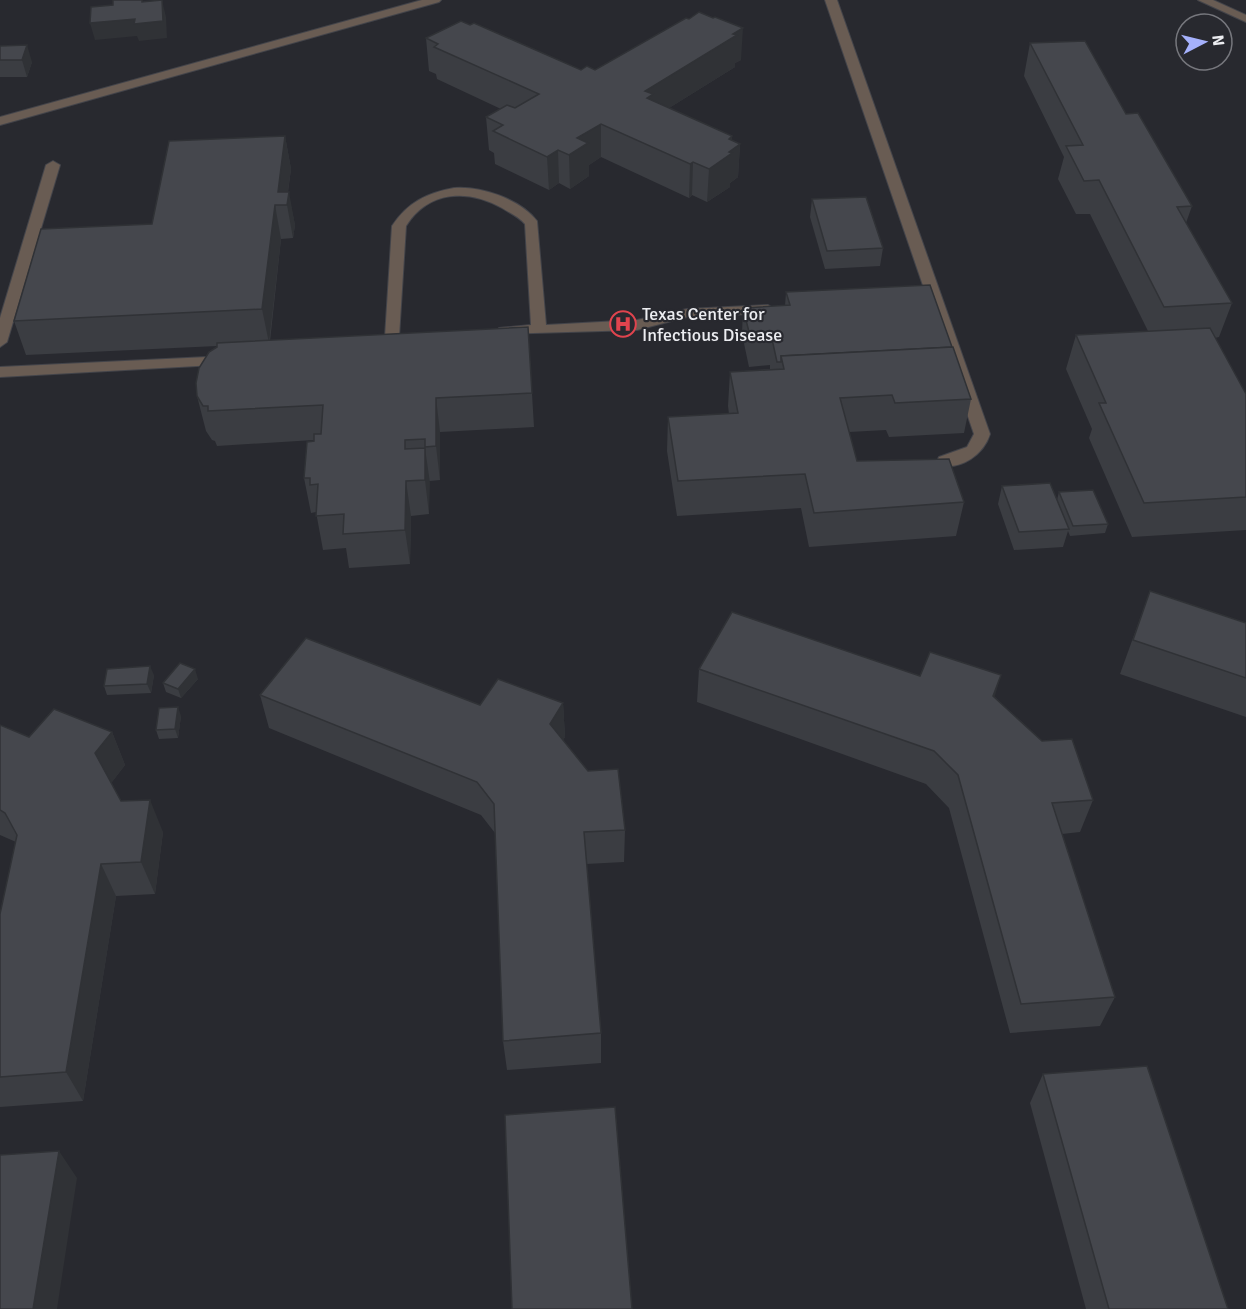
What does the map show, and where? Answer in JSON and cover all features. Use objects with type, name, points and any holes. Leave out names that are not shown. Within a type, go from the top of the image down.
[{"type":"lane","points":[[0,121],[435,0]]},
{"type":"lane","points":[[831,0],[982,434],[980,445],[972,454],[945,461]]},
{"type":"lane","points":[[1204,0],[1246,19]]},
{"type":"lane","points":[[0,342],[53,165]]},
{"type":"lane","points":[[374,337],[398,336],[399,226],[403,217],[418,204],[442,194],[459,191],[488,195],[528,217],[532,224],[540,330]]},
{"type":"lane","points":[[914,297],[934,293]]},
{"type":"lane","points":[[494,332],[637,325],[687,313],[779,308]]},
{"type":"lane","points":[[0,372],[238,360]]},
{"type":"building","points":[[113,0],[142,0],[142,2],[162,0],[163,21],[134,24],[135,19],[90,23],[91,7],[113,5]]},
{"type":"building","points":[[699,12],[743,28],[733,34],[737,35],[645,91],[653,94],[647,98],[732,136],[729,139],[740,144],[729,152],[732,153],[709,169],[693,162],[690,164],[601,124],[577,138],[588,143],[569,155],[558,150],[547,157],[493,131],[503,125],[486,117],[507,105],[515,108],[539,94],[434,47],[438,44],[426,38],[461,21],[470,25],[474,23],[581,70],[587,66],[595,70]]},
{"type":"building","points":[[1085,41],[1126,114],[1138,113],[1192,206],[1177,207],[1232,303],[1164,307],[1099,180],[1084,181],[1066,146],[1083,145],[1030,43]]},
{"type":"building","points":[[27,45],[22,60],[0,60],[0,46]]},
{"type":"building","points":[[285,136],[278,192],[289,192],[287,205],[275,205],[262,309],[14,321],[41,229],[152,224],[169,141]]},
{"type":"building","points":[[866,197],[883,248],[827,251],[812,199]]},
{"type":"building","points":[[930,285],[952,347],[781,356],[781,362],[777,362],[772,339],[751,340],[743,308],[790,305],[786,292]]},
{"type":"building","points":[[528,327],[532,393],[436,398],[436,446],[425,447],[425,439],[405,440],[405,449],[425,448],[425,480],[406,481],[405,530],[343,534],[344,514],[316,516],[318,484],[310,485],[310,478],[304,478],[307,442],[314,441],[314,434],[321,434],[323,405],[208,411],[208,406],[203,406],[197,396],[196,383],[199,368],[209,352],[217,347],[217,343]]},
{"type":"building","points":[[1210,328],[1246,394],[1246,497],[1144,503],[1099,403],[1106,403],[1076,335]]},
{"type":"building","points":[[953,347],[971,399],[895,403],[892,395],[840,398],[857,461],[949,459],[964,502],[814,513],[805,474],[678,481],[668,417],[738,413],[730,372],[784,369],[781,356]]},
{"type":"building","points":[[1050,483],[1069,529],[1019,532],[1002,486]]},
{"type":"building","points":[[1093,490],[1108,524],[1073,526],[1059,492]]},
{"type":"building","points":[[1150,591],[1246,623],[1246,678],[1133,640]]},
{"type":"building","points":[[732,612],[920,676],[930,652],[1001,675],[993,696],[1042,741],[1072,739],[1093,800],[1052,803],[1115,997],[1021,1004],[958,775],[934,751],[699,669]]},
{"type":"building","points":[[306,638],[480,705],[498,679],[563,703],[550,724],[588,771],[618,769],[625,830],[584,832],[601,1033],[503,1041],[494,804],[477,782],[260,695]]},
{"type":"building","points":[[180,663],[195,669],[178,689],[163,683]]},
{"type":"building","points":[[150,666],[147,684],[104,686],[107,669]]},
{"type":"building","points":[[178,707],[175,729],[156,730],[159,708]]},
{"type":"building","points":[[54,709],[112,732],[95,753],[121,801],[150,800],[141,862],[101,864],[66,1072],[0,1077],[0,914],[17,835],[5,813],[0,810],[0,725],[29,737]]},
{"type":"building","points":[[1147,1066],[1228,1309],[1109,1309],[1043,1074]]},
{"type":"building","points":[[615,1107],[632,1309],[512,1309],[505,1115]]},
{"type":"building","points":[[59,1151],[33,1309],[0,1309],[0,1155]]},
{"type":"place","name":"Texas Center for Infectious Disease","points":[[623,324]]}]
